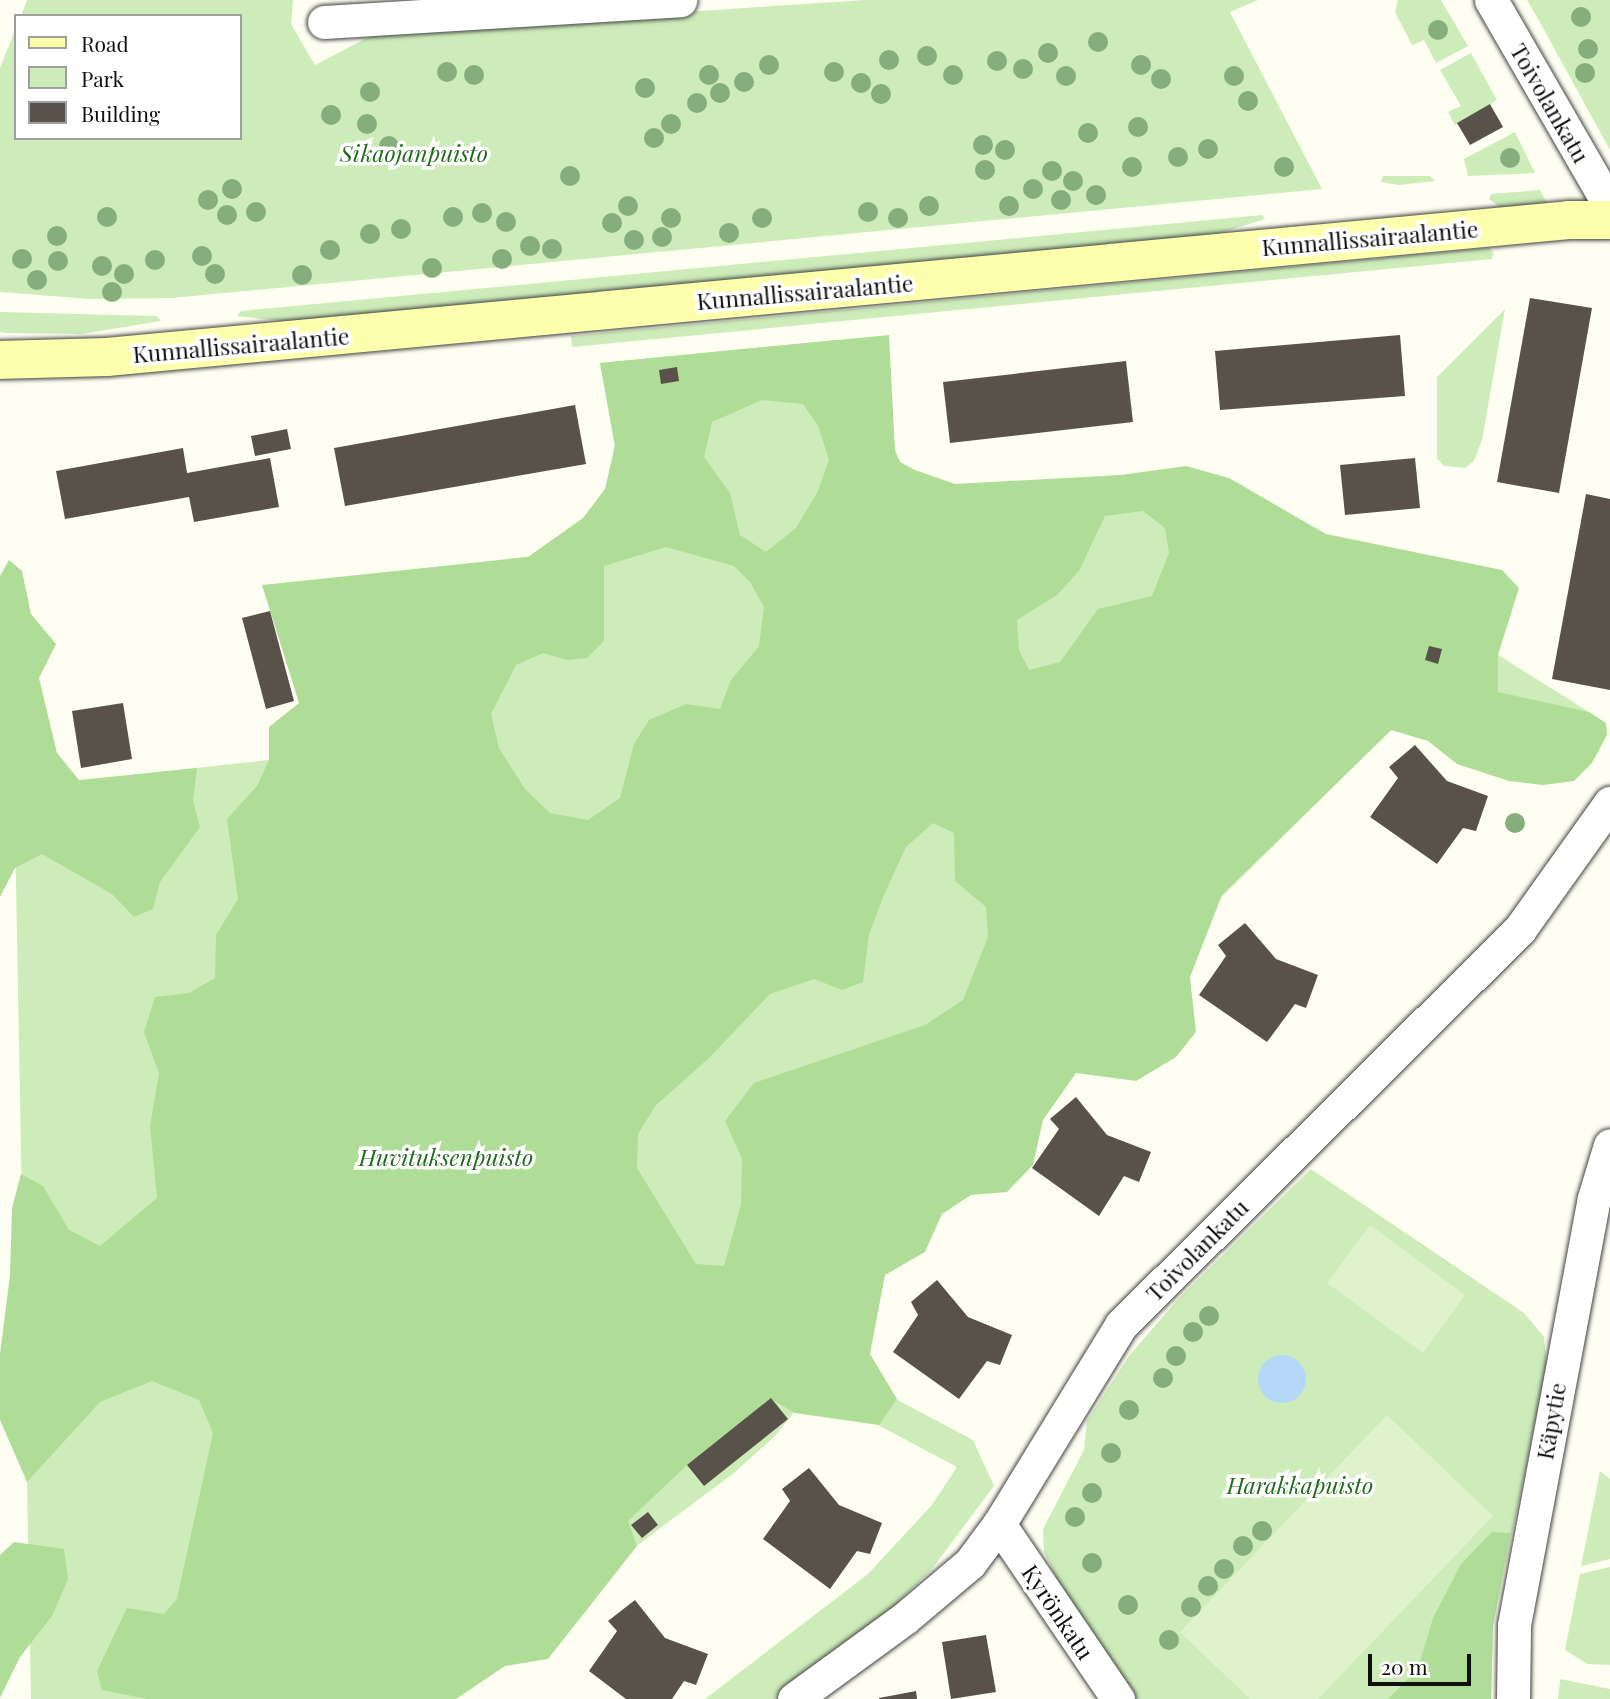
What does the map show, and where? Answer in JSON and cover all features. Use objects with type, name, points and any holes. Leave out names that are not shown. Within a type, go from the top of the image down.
[{"type":"street","points":[[324,22],[680,0]]},
{"type":"street","name":"Toivolankatu","points":[[1491,0],[1610,206]]},
{"type":"street","name":"Kunnallissairaalantie","points":[[0,360],[107,357],[1569,219],[1610,220]]},
{"type":"street","name":"Toivolankatu","points":[[794,1699],[970,1563],[999,1524],[1121,1325],[1520,929],[1610,803]]},
{"type":"street","name":"Käpytie","points":[[1513,1699],[1514,1625],[1589,1223],[1610,1145]]},
{"type":"street","name":"Kyrönkatu","points":[[999,1524],[1118,1699]]},
{"type":"green space","name":"Sikaojanpuisto","points":[[27,0],[293,0],[291,24],[315,65],[378,32],[865,0],[1258,0],[1230,12],[1322,189],[172,298],[90,299],[0,292],[0,68],[14,33],[14,140],[242,140],[242,14],[22,14]]},
{"type":"green space","points":[[1398,0],[1441,0],[1468,46],[1436,63],[1424,40],[1412,45],[1395,12]]},
{"type":"green space","points":[[1527,0],[1610,0],[1610,150],[1537,17]]},
{"type":"green space","points":[[1471,53],[1497,100],[1455,125],[1448,112],[1461,106],[1440,70]]},
{"type":"green space","points":[[1515,132],[1535,173],[1468,176],[1464,159]]},
{"type":"green space","points":[[1383,176],[1430,176],[1435,181],[1399,185],[1381,182]]},
{"type":"green space","points":[[1540,190],[1548,205],[1501,208],[1489,199],[1491,194]]},
{"type":"green space","points":[[1262,215],[1265,219],[1201,239],[291,322],[237,316],[241,311]]},
{"type":"green space","points":[[1489,248],[1493,252],[1492,259],[572,347],[571,336]]},
{"type":"green space","points":[[1505,309],[1482,440],[1474,461],[1465,468],[1444,466],[1437,458],[1437,377]]},
{"type":"green space","points":[[0,312],[156,316],[161,321],[81,334],[6,333],[0,332]]},
{"type":"green space","name":"Huvituksenpuisto","points":[[889,335],[895,450],[900,462],[955,484],[1121,475],[1186,466],[1229,478],[1326,534],[1502,570],[1519,588],[1498,655],[1498,692],[1589,712],[1606,723],[1607,735],[1592,763],[1574,781],[1543,785],[1509,781],[1457,764],[1428,741],[1391,730],[1222,895],[1190,977],[1196,1032],[1176,1057],[1136,1081],[1076,1073],[1043,1120],[1033,1165],[1007,1192],[971,1195],[942,1214],[925,1252],[885,1275],[870,1354],[897,1399],[879,1425],[795,1413],[771,1399],[687,1465],[628,1521],[637,1546],[548,1659],[505,1666],[456,1699],[147,1699],[102,1690],[97,1671],[127,1608],[164,1614],[177,1599],[213,1433],[199,1400],[152,1381],[100,1402],[27,1482],[0,1420],[0,1354],[10,1275],[12,1208],[21,1174],[43,1186],[69,1230],[100,1246],[157,1198],[150,1126],[159,1073],[144,1032],[155,997],[189,993],[215,978],[216,935],[238,899],[227,819],[257,786],[269,760],[269,727],[299,703],[262,585],[528,557],[583,518],[605,489],[615,445],[600,363]],"holes":[[[762,400],[803,404],[818,426],[829,460],[818,491],[796,528],[766,552],[740,535],[730,493],[704,457],[712,422]],[[1143,511],[1165,528],[1169,553],[1152,596],[1098,609],[1060,662],[1029,670],[1019,650],[1017,620],[1057,595],[1079,571],[1105,516]],[[666,547],[734,566],[750,582],[764,607],[759,646],[731,680],[720,709],[686,704],[649,720],[634,744],[620,798],[588,820],[550,813],[525,789],[499,748],[491,714],[516,665],[543,653],[567,660],[587,658],[604,641],[604,566]],[[933,823],[954,833],[955,881],[986,907],[988,937],[963,1000],[925,1025],[754,1083],[725,1121],[742,1159],[741,1204],[724,1266],[696,1264],[637,1168],[638,1134],[656,1105],[709,1058],[770,994],[814,979],[842,990],[863,982],[869,935],[906,847]]]},
{"type":"green space","name":"Huvituksenpuisto","points":[[836,340],[875,484],[1163,491],[1498,655],[1589,712],[1556,764],[1434,688],[949,1165],[828,1363],[973,1440],[994,1486],[932,1569],[896,1604],[774,1699],[705,1699],[868,1574],[931,1506],[957,1467],[812,1390],[776,1435],[734,1473],[432,1699],[31,1699],[14,772],[0,670],[41,785],[305,756],[286,584],[632,545],[600,363]]},
{"type":"green space","points":[[9,560],[22,571],[31,614],[56,644],[39,678],[57,753],[79,780],[197,768],[193,801],[200,827],[160,882],[153,909],[134,917],[112,894],[42,854],[15,868],[0,897],[0,576]]},
{"type":"green space","name":"Harakkapuisto","points":[[1311,1169],[1524,1313],[1544,1337],[1547,1366],[1493,1626],[1491,1699],[1128,1699],[1050,1580],[1056,1576],[1044,1552],[1043,1529],[1084,1450],[1087,1421],[1129,1356],[1179,1298]]},
{"type":"green space","points":[[1370,1225],[1465,1295],[1423,1353],[1327,1283]]},
{"type":"green space","points":[[1387,1415],[1493,1516],[1318,1699],[1250,1699],[1180,1632]]},
{"type":"green space","points":[[1600,1471],[1610,1479],[1610,1559],[1581,1566]]},
{"type":"green space","points":[[1492,1532],[1510,1533],[1493,1626],[1491,1699],[1388,1699],[1418,1668],[1433,1618],[1461,1564]]},
{"type":"green space","points":[[14,1542],[64,1549],[68,1579],[52,1616],[20,1657],[0,1698],[0,1555]]},
{"type":"green space","points":[[1610,1567],[1610,1665],[1587,1664],[1565,1650],[1580,1574]]},
{"type":"green space","points":[[1560,1679],[1610,1689],[1610,1699],[1558,1699]]},
{"type":"water","points":[[1282,1355],[1299,1362],[1306,1379],[1299,1396],[1282,1403],[1265,1396],[1258,1379],[1265,1362]]},
{"type":"building","points":[[1490,104],[1503,127],[1470,145],[1457,123]]},
{"type":"building","points":[[1530,298],[1592,308],[1559,493],[1497,482]]},
{"type":"building","points":[[1400,335],[1405,396],[1220,410],[1215,351]]},
{"type":"building","points":[[1126,361],[1133,422],[950,443],[943,382]]},
{"type":"building","points":[[677,367],[679,381],[661,384],[659,370]]},
{"type":"building","points":[[575,405],[586,464],[345,506],[334,448]]},
{"type":"building","points":[[287,429],[291,449],[255,456],[251,436]]},
{"type":"building","points":[[183,448],[187,473],[270,458],[279,507],[194,522],[189,497],[65,519],[56,471]]},
{"type":"building","points":[[1415,458],[1420,508],[1345,515],[1340,465]]},
{"type":"building","points":[[1586,494],[1610,499],[1610,690],[1552,679]]},
{"type":"building","points":[[270,611],[294,701],[266,709],[242,618]]},
{"type":"building","points":[[1429,646],[1442,649],[1438,664],[1425,660]]},
{"type":"building","points":[[123,703],[132,759],[81,768],[72,711]]},
{"type":"building","points":[[1415,745],[1447,781],[1488,796],[1476,831],[1463,828],[1437,864],[1370,817],[1398,778],[1389,767]]},
{"type":"building","points":[[1245,923],[1276,959],[1318,975],[1306,1008],[1295,1004],[1267,1042],[1199,995],[1226,956],[1218,945]]},
{"type":"building","points":[[1076,1097],[1107,1135],[1151,1152],[1139,1182],[1124,1176],[1099,1216],[1032,1168],[1059,1129],[1050,1119]]},
{"type":"building","points":[[937,1280],[968,1317],[1012,1335],[1000,1365],[987,1361],[959,1399],[893,1352],[918,1315],[911,1302]]},
{"type":"building","points":[[771,1398],[788,1419],[704,1486],[687,1465]]},
{"type":"building","points":[[809,1468],[839,1505],[882,1523],[870,1554],[857,1551],[830,1589],[763,1539],[790,1501],[782,1489]]},
{"type":"building","points":[[648,1512],[658,1525],[642,1538],[631,1525]]},
{"type":"building","points":[[635,1600],[665,1638],[708,1654],[696,1685],[684,1681],[672,1699],[626,1699],[589,1671],[617,1631],[608,1621]]},
{"type":"building","points":[[986,1635],[996,1692],[951,1699],[942,1642]]},
{"type":"building","points":[[916,1691],[917,1699],[879,1699],[879,1698]]}]
